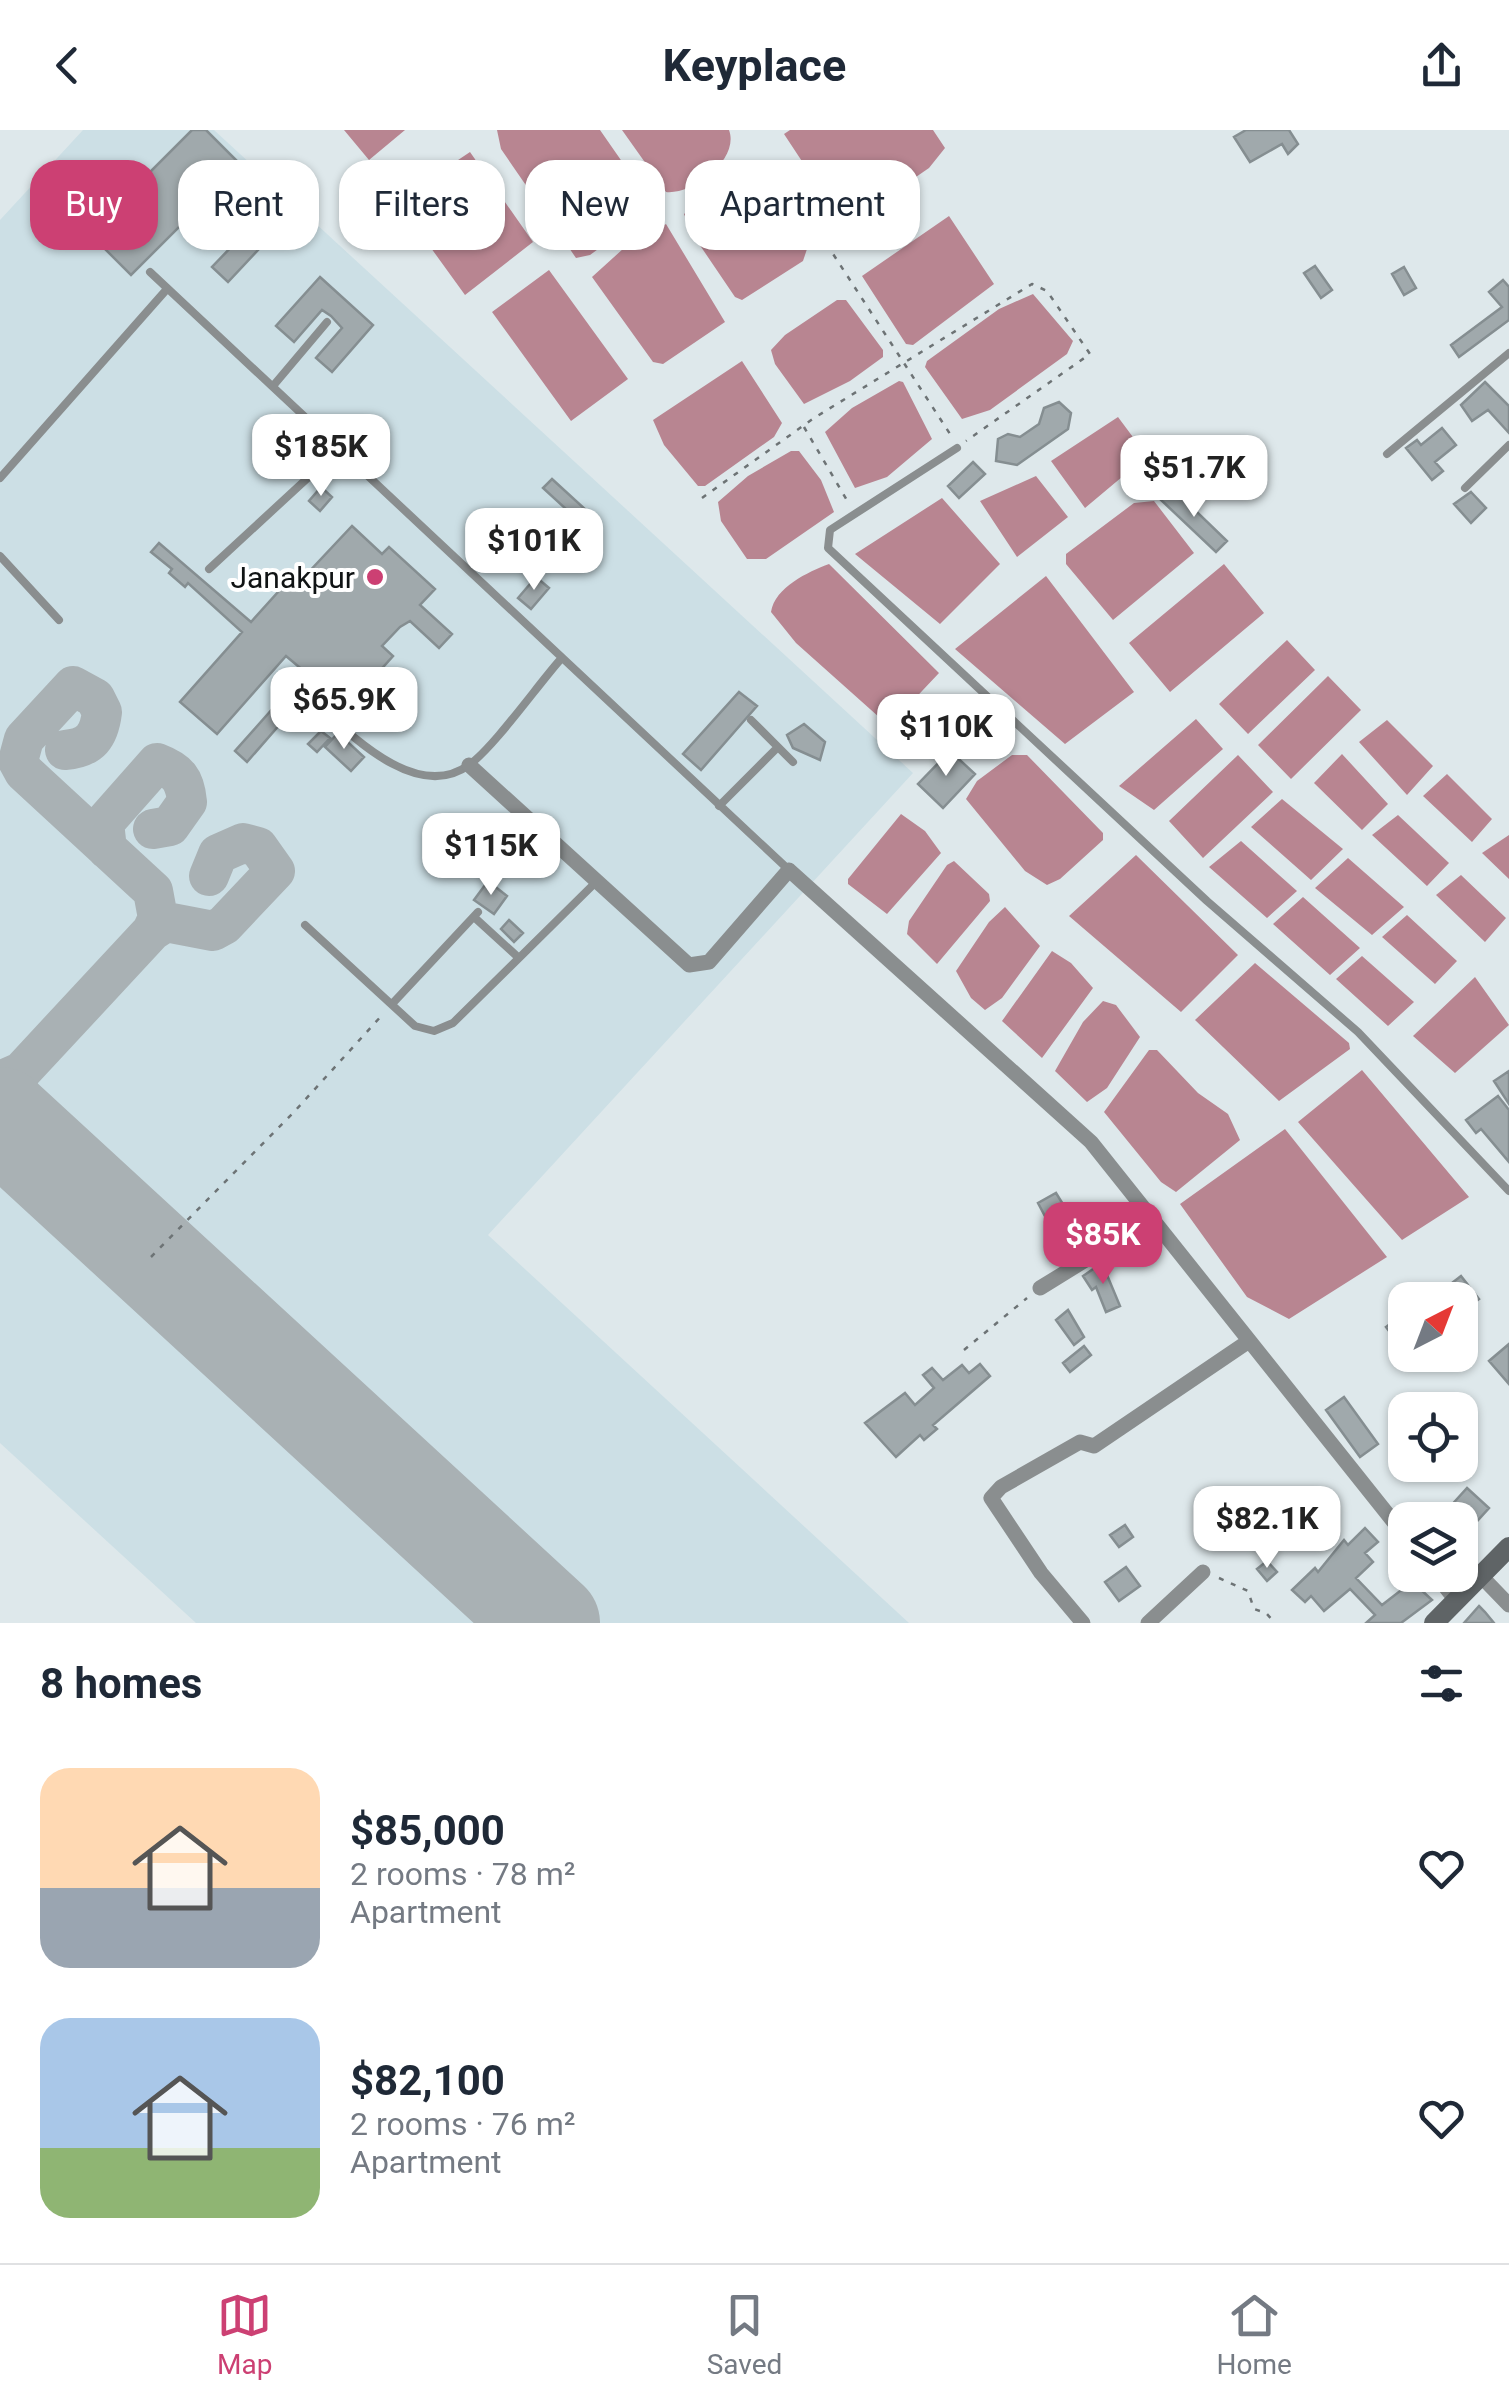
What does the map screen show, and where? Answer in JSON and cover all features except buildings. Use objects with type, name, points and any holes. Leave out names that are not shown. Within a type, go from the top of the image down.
[{"type":"main road","points":[[1434,1623],[1509,1547]]},
{"type":"street","points":[[469,766],[689,965],[700,966],[789,870],[1091,1142],[1388,1515]]},
{"type":"street","points":[[1040,1288],[1152,1219]]},
{"type":"street","points":[[1083,1623],[1041,1574],[991,1498],[1001,1487],[1080,1442],[1094,1446],[1249,1341]]},
{"type":"street","points":[[1148,1623],[1202,1572]]},
{"type":"street","points":[[1480,1575],[1509,1605]]},
{"type":"street","points":[[1449,1592],[1455,1599]]},
{"type":"lane","points":[[150,272],[560,660],[789,870]]},
{"type":"lane","points":[[0,478],[167,289]]},
{"type":"lane","points":[[273,386],[327,322]]},
{"type":"lane","points":[[1387,454],[1509,353]]},
{"type":"lane","points":[[1465,488],[1509,446]]},
{"type":"lane","points":[[956,448],[830,530],[828,548],[1193,888],[1358,1032],[1509,1191]]},
{"type":"lane","points":[[209,569],[338,450]]},
{"type":"lane","points":[[0,556],[59,620]]},
{"type":"lane","points":[[310,698],[382,757],[420,775],[442,776],[469,766],[560,660]]},
{"type":"lane","points":[[751,720],[793,762]]},
{"type":"lane","points":[[719,806],[778,747]]},
{"type":"lane","points":[[305,924],[415,1026],[434,1030],[453,1023],[597,881]]},
{"type":"lane","points":[[392,1004],[476,914],[519,958]]},
{"type":"path","points":[[702,498],[803,426],[906,362],[1032,284],[1048,290],[1090,354],[956,448],[906,362],[831,250]]},
{"type":"path","points":[[803,426],[854,513]]},
{"type":"path","points":[[151,1256],[294,1112],[392,1004]]},
{"type":"path","points":[[964,1350],[1040,1288]]},
{"type":"path","points":[[1202,1572],[1207,1566],[1219,1578],[1248,1591],[1254,1609],[1266,1613],[1275,1623]]},
{"type":"shaded area","points":[[83,130],[214,130],[247,160],[178,160],[178,250],[319,250],[319,227],[339,245],[339,250],[344,250],[913,773],[488,1235],[909,1623],[196,1623],[0,1443],[0,220],[30,187],[30,250],[158,250],[158,160],[55,160]]},
{"type":"shaded area","points":[[344,130],[405,130],[369,160]]},
{"type":"shaded area","points":[[497,130],[600,130],[621,160],[525,160],[525,184],[501,149]]},
{"type":"shaded area","points":[[622,130],[729,130],[731,141],[723,160],[685,160],[685,189],[666,192],[665,160],[643,160]]},
{"type":"shaded area","points":[[790,130],[933,130],[945,148],[920,174],[920,160],[801,160],[784,134]]},
{"type":"shaded area","points":[[470,152],[476,160],[458,160]]},
{"type":"shaded area","points":[[505,202],[525,231],[525,248],[465,295],[432,250],[505,250]]},
{"type":"shaded area","points":[[949,216],[994,284],[913,345],[906,344],[862,276],[900,250],[920,250],[920,236]]},
{"type":"shaded area","points":[[665,225],[725,322],[663,364],[653,362],[592,277],[622,250],[665,250]]},
{"type":"shaded area","points":[[570,250],[597,250],[590,255],[576,258]]},
{"type":"shaded area","points":[[703,250],[807,250],[803,261],[742,300],[735,297]]},
{"type":"shaded area","points":[[549,270],[628,379],[571,421],[492,312]]},
{"type":"shaded area","points":[[1033,294],[1073,341],[1067,354],[990,410],[962,419],[925,367],[927,361],[999,309]]},
{"type":"shaded area","points":[[837,300],[846,300],[883,350],[883,357],[850,381],[804,404],[775,364],[771,350],[785,335]]},
{"type":"shaded area","points":[[742,361],[782,423],[774,437],[705,486],[698,486],[664,445],[653,420]]},
{"type":"shaded area","points":[[899,381],[932,439],[887,477],[855,488],[825,432],[852,408]]},
{"type":"shaded area","points":[[1118,417],[1147,456],[1085,508],[1051,461]]},
{"type":"shaded area","points":[[791,451],[799,451],[821,480],[834,512],[766,559],[747,559],[721,521],[718,502],[748,476]]},
{"type":"shaded area","points":[[1036,476],[1068,517],[1017,557],[980,501]]},
{"type":"shaded area","points":[[942,498],[1000,564],[940,624],[855,554]]},
{"type":"shaded area","points":[[1154,501],[1194,553],[1113,620],[1066,564],[1066,554],[1134,503]]},
{"type":"shaded area","points":[[829,564],[939,673],[889,726],[796,643],[771,612],[786,588]]},
{"type":"shaded area","points":[[1224,564],[1264,613],[1170,692],[1129,643]]},
{"type":"shaded area","points":[[1046,576],[1134,692],[1065,744],[955,649]]},
{"type":"shaded area","points":[[1287,640],[1315,670],[1248,734],[1219,704]]},
{"type":"shaded area","points":[[1328,676],[1361,710],[1291,779],[1258,745]]},
{"type":"shaded area","points":[[1196,719],[1223,749],[1154,810],[1119,786]]},
{"type":"shaded area","points":[[1387,720],[1433,766],[1407,795],[1359,742]]},
{"type":"shaded area","points":[[1342,754],[1388,804],[1362,830],[1314,783]]},
{"type":"shaded area","points":[[1012,755],[1027,755],[1103,833],[1103,840],[1060,879],[1047,885],[1025,871],[966,799],[977,781]]},
{"type":"shaded area","points":[[1238,755],[1273,792],[1203,858],[1169,821]]},
{"type":"shaded area","points":[[1447,774],[1492,819],[1472,842],[1423,796]]},
{"type":"shaded area","points":[[1282,799],[1343,849],[1311,880],[1251,827]]},
{"type":"shaded area","points":[[901,814],[925,831],[941,853],[887,914],[848,884],[848,879]]},
{"type":"shaded area","points":[[1398,815],[1449,863],[1427,886],[1372,835]]},
{"type":"shaded area","points":[[1509,835],[1509,879],[1482,853]]},
{"type":"shaded area","points":[[1241,841],[1297,891],[1267,918],[1209,867]]},
{"type":"shaded area","points":[[1136,855],[1238,955],[1181,1012],[1069,916]]},
{"type":"shaded area","points":[[1348,858],[1404,907],[1372,935],[1315,888]]},
{"type":"shaded area","points":[[954,861],[989,894],[990,901],[937,964],[907,934],[909,921],[947,865]]},
{"type":"shaded area","points":[[1461,875],[1506,918],[1485,942],[1436,895]]},
{"type":"shaded area","points":[[1303,897],[1360,948],[1330,975],[1273,924]]},
{"type":"shaded area","points":[[1005,907],[1040,946],[1002,998],[985,1010],[971,998],[956,971],[989,922]]},
{"type":"shaded area","points":[[1407,915],[1457,961],[1435,984],[1382,937]]},
{"type":"shaded area","points":[[1052,951],[1071,963],[1093,988],[1042,1058],[1002,1021]]},
{"type":"shaded area","points":[[1362,956],[1414,1002],[1388,1026],[1336,979]]},
{"type":"shaded area","points":[[1255,963],[1349,1043],[1350,1049],[1279,1101],[1195,1020]]},
{"type":"shaded area","points":[[1475,977],[1509,1025],[1455,1073],[1413,1036]]},
{"type":"shaded area","points":[[1103,1001],[1116,1005],[1140,1037],[1107,1088],[1087,1102],[1055,1071],[1083,1022]]},
{"type":"shaded area","points":[[1149,1050],[1157,1050],[1198,1093],[1228,1114],[1240,1140],[1176,1192],[1161,1182],[1104,1112]]},
{"type":"shaded area","points":[[1362,1070],[1469,1197],[1402,1240],[1298,1122]]},
{"type":"shaded area","points":[[1285,1129],[1387,1257],[1289,1319],[1247,1297],[1180,1204]]},
{"type":"taxiway","points":[[0,1081],[21,1072],[152,931],[158,918],[153,891],[24,772],[18,761],[24,739],[73,686],[95,698],[102,712],[92,739],[81,747],[65,750]]},
{"type":"taxiway","points":[[107,849],[104,823],[157,763],[179,777],[187,802],[170,826],[153,829]]},
{"type":"taxiway","points":[[152,931],[166,922],[213,931],[224,925],[275,871],[258,847],[243,843],[218,854],[209,876]]},
{"type":"taxiway","points":[[21,1072],[14,1107],[25,1142]]},
{"type":"runway","points":[[0,1118],[549,1623]]},
{"type":"place","name":"Janakpur","points":[[375,577]]}]
